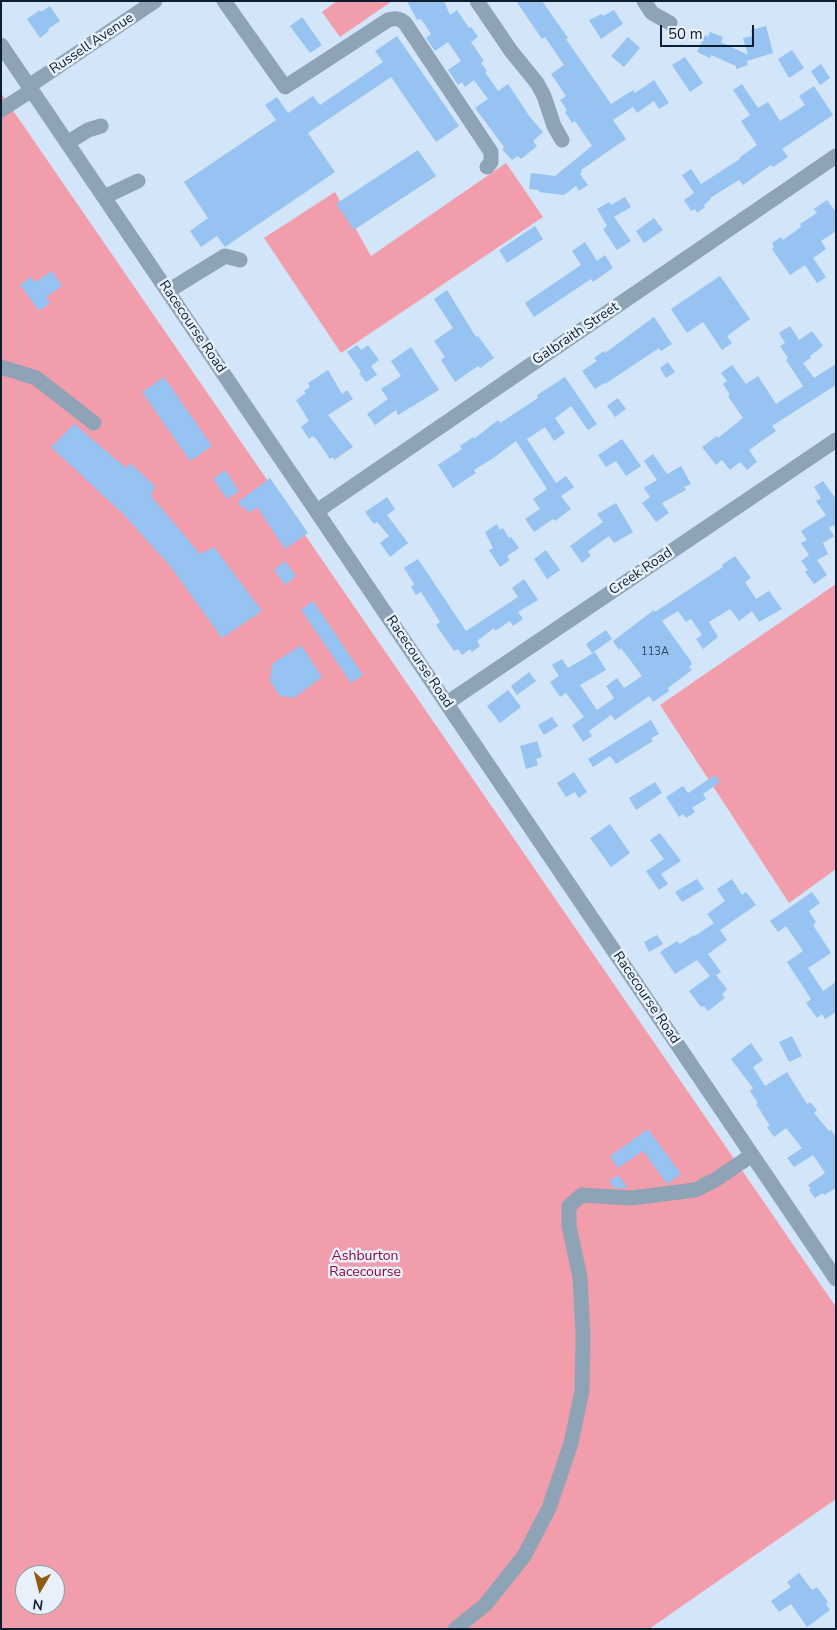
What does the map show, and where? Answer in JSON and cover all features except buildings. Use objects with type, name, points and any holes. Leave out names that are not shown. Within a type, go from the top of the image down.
[{"type":"street","name":"Russell Avenue","points":[[1,110],[155,1]]},
{"type":"street","points":[[224,1],[284,87],[388,20],[400,19],[405,23],[491,152],[491,162],[487,166]]},
{"type":"street","points":[[477,1],[511,52],[537,83],[544,96],[554,126],[562,140]]},
{"type":"street","points":[[644,1],[652,13],[670,23]]},
{"type":"street","name":"Racecourse Road","points":[[1,45],[836,1279]]},
{"type":"street","points":[[67,143],[88,130],[102,126]]},
{"type":"street","name":"Galbraith Street","points":[[316,511],[836,156]]},
{"type":"street","points":[[104,197],[138,180]]},
{"type":"street","points":[[168,292],[225,256],[240,260]]},
{"type":"street","points":[[1,367],[36,378],[94,423]]},
{"type":"street","name":"Creek Road","points":[[446,703],[836,440]]},
{"type":"street","points":[[455,1629],[485,1605],[524,1556],[549,1508],[571,1443],[582,1391],[583,1335],[580,1277],[569,1226],[568,1206],[582,1195],[631,1198],[695,1190],[715,1180],[752,1155]]},
{"type":"green space","points":[[337,1],[392,1],[340,37],[322,12]]},
{"type":"green space","name":"Ashburton Racecourse","points":[[1,93],[836,1307],[836,1499],[649,1629],[1,1629]]},
{"type":"green space","points":[[506,163],[543,217],[341,353],[264,238],[335,192],[371,256]]},
{"type":"green space","points":[[836,584],[836,869],[789,903],[660,705]]}]
